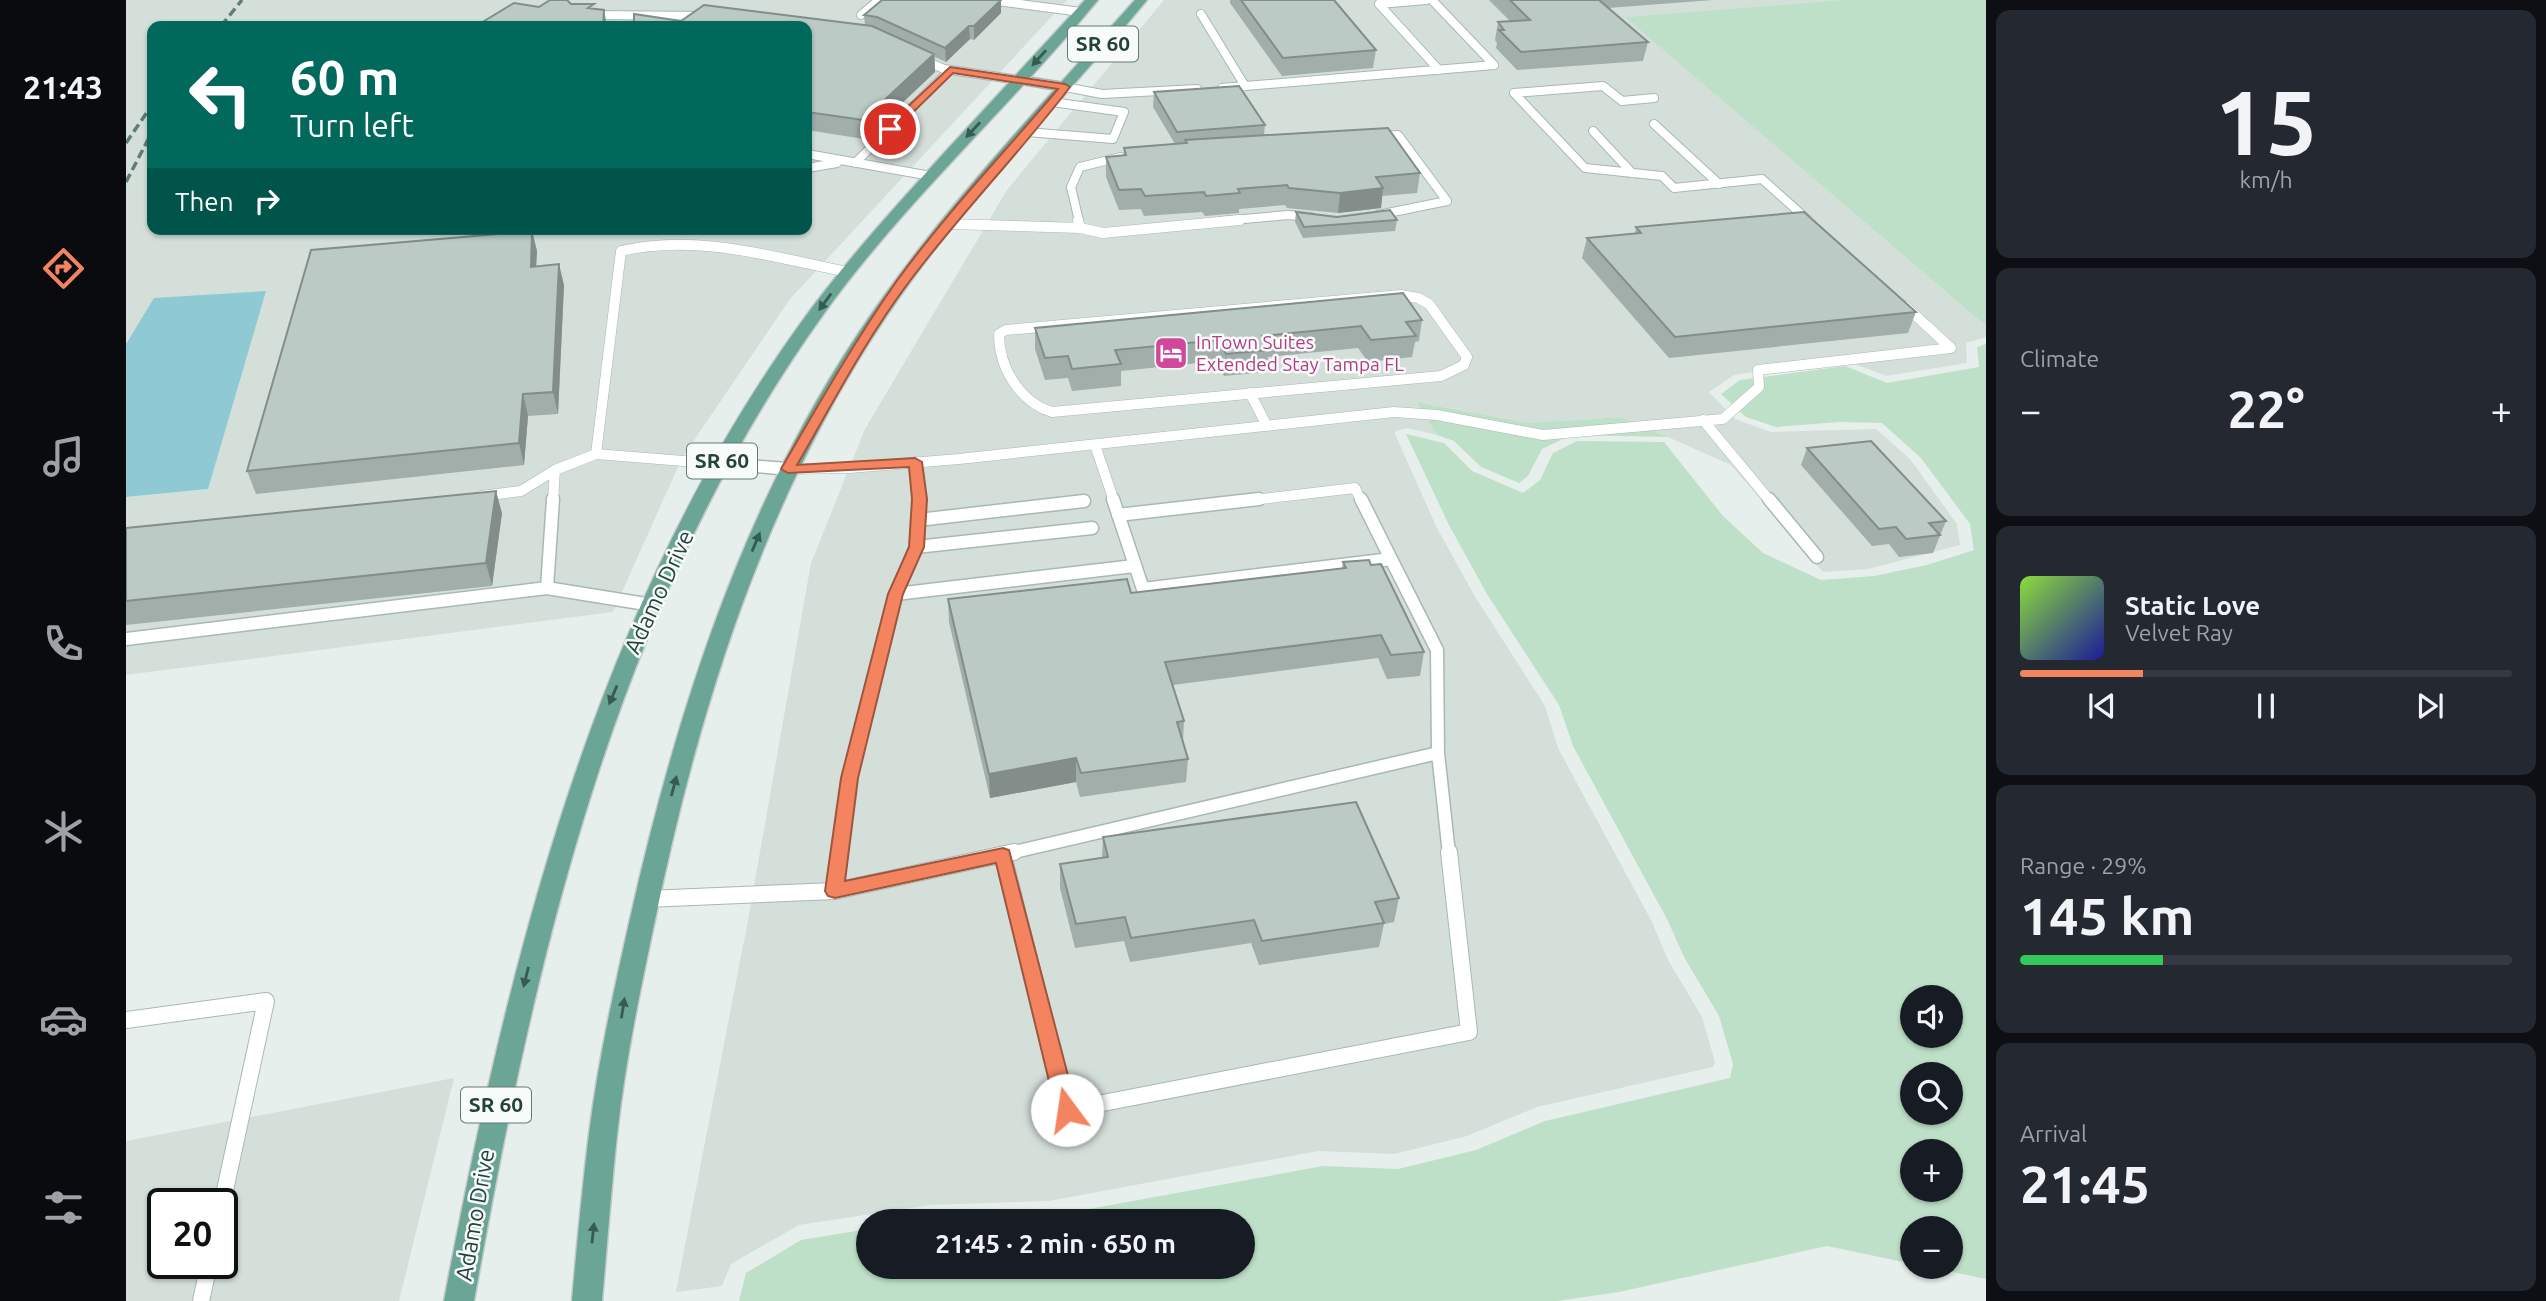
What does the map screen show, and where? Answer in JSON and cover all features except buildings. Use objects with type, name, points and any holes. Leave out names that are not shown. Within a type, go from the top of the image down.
[{"type":"main road","name":"Adamo Drive","points":[[459,1301],[488,1138],[543,911],[598,730],[652,605],[721,464],[803,331],[847,272],[931,176],[1093,0]]},
{"type":"main road","name":"SR 60","points":[[587,1301],[604,1131],[628,980],[657,847],[689,732],[726,618],[788,469],[863,339],[902,283],[948,224],[1141,0]]},
{"type":"street","points":[[1020,80],[1065,87]]},
{"type":"street","points":[[721,464],[788,469]]},
{"type":"lane","points":[[862,15],[879,0]]},
{"type":"lane","points":[[989,0],[1081,12]]},
{"type":"lane","points":[[1426,0],[1380,4],[1439,70]]},
{"type":"lane","points":[[1216,88],[1494,65],[1432,0]]},
{"type":"lane","points":[[1201,14],[1245,86]]},
{"type":"lane","points":[[575,15],[716,17]]},
{"type":"lane","points":[[906,53],[950,70],[1020,80]]},
{"type":"lane","points":[[812,167],[851,162],[950,70]]},
{"type":"lane","points":[[1654,99],[1622,101],[1603,86],[1514,93],[1585,168],[1662,176],[1674,188],[1762,179],[1822,232]]},
{"type":"lane","points":[[1065,87],[1102,93],[1203,89]]},
{"type":"lane","points":[[1027,132],[1113,139],[1124,112],[1052,102]]},
{"type":"lane","points":[[1654,124],[1719,184]]},
{"type":"lane","points":[[1592,131],[1632,173]]},
{"type":"lane","points":[[1372,137],[1398,135],[1447,201],[1399,213],[1373,215]]},
{"type":"lane","points":[[812,155],[931,176]]},
{"type":"lane","points":[[1080,228],[1071,187],[1080,167],[1104,159],[1131,157]]},
{"type":"lane","points":[[948,224],[1080,228],[1103,233],[1288,215],[1322,219]]},
{"type":"lane","points":[[596,454],[621,251],[651,242],[705,245],[847,272]]},
{"type":"lane","points":[[1401,295],[1418,298],[1429,304],[1467,357],[1464,365],[1441,376],[1251,393],[1052,412],[1039,409],[1017,393],[999,334],[1006,330],[1401,295]]},
{"type":"lane","points":[[788,469],[849,468],[915,462],[1394,412],[1437,415],[1543,435],[1723,419],[1759,387],[1758,370],[1951,348],[1892,295]]},
{"type":"lane","points":[[1251,393],[1267,426]]},
{"type":"lane","points":[[1703,420],[1817,556]]},
{"type":"lane","points":[[1095,445],[1143,589],[1391,559]]},
{"type":"lane","points":[[466,497],[521,491],[555,470],[596,454],[721,464]]},
{"type":"lane","points":[[835,891],[850,778],[896,594],[916,547],[920,499],[915,462]]},
{"type":"lane","points":[[547,588],[555,470]]},
{"type":"lane","points":[[1003,855],[1067,1110],[1469,1032],[1438,753],[1437,650],[1355,488],[1118,515]]},
{"type":"lane","points":[[918,520],[1084,501]]},
{"type":"lane","points":[[916,547],[1092,528]]},
{"type":"lane","points":[[896,594],[1134,566]]},
{"type":"lane","points":[[126,639],[547,588],[652,605]]},
{"type":"lane","points":[[647,899],[835,891],[1003,855],[1438,753]]},
{"type":"lane","points":[[126,1020],[266,1001],[225,1188]]},
{"type":"lane","points":[[201,1301],[206,1279]]},
{"type":"shaded area","points":[[126,0],[1067,0],[790,299],[682,458],[613,612],[126,675],[126,497],[208,489],[130,336],[126,344]]},
{"type":"shaded area","points":[[1164,0],[1840,0],[1626,17],[1986,326],[1986,337],[1966,343],[1967,363],[1886,376],[1852,363],[1784,367],[1734,375],[1709,392],[1735,419],[1771,432],[1876,429],[1910,459],[1957,524],[1960,545],[1868,569],[1823,572],[1731,465],[1623,417],[1529,423],[1418,402],[1437,435],[1407,428],[1396,431],[1395,434],[1436,526],[1474,595],[1545,706],[1558,748],[1652,922],[1668,960],[1702,1017],[1715,1062],[1713,1067],[1537,1107],[1467,1136],[1394,1154],[1318,1151],[1049,1201],[856,1209],[856,1216],[799,1225],[731,1264],[722,1286],[676,1292],[748,920],[811,563],[865,429],[1007,190]]},
{"type":"shaded area","points":[[454,1078],[399,1301],[126,1301],[126,1141]]},
{"type":"green space","points":[[1840,0],[1986,0],[1986,326],[1625,17]]},
{"type":"green space","points":[[1986,344],[1986,1279],[1963,1274],[1963,1216],[1900,1216],[1900,1261],[1827,1246],[1619,1292],[1557,1301],[739,1301],[746,1273],[801,1240],[856,1231],[856,1279],[1255,1279],[1255,1209],[1089,1209],[1323,1166],[1398,1169],[1476,1150],[1545,1121],[1730,1078],[1733,1064],[1719,1016],[1684,957],[1668,921],[1573,746],[1559,705],[1487,594],[1449,525],[1406,434],[1444,443],[1472,471],[1523,493],[1540,480],[1553,453],[1577,441],[1664,442],[1723,516],[1763,553],[1821,580],[1874,576],[1927,565],[1974,550],[1970,524],[1921,458],[1882,423],[1839,422],[1776,427],[1746,417],[1721,394],[1740,380],[1845,366],[1887,383],[1979,367],[1977,347]]},
{"type":"green space","points":[[1417,402],[1529,423],[1622,417],[1668,437],[1571,435],[1542,449],[1528,476],[1519,483],[1481,467],[1454,441],[1437,435]]},
{"type":"water","points":[[266,291],[208,489],[126,497],[126,344],[154,298]]},
{"type":"railway","points":[[225,21],[242,0]]},
{"type":"railway","points":[[126,143],[147,112]]},
{"type":"railway","points":[[126,182],[147,142]]},
{"type":"place","name":"InTown Suites Extended Stay Tampa FL","points":[[1171,353]]},
{"type":"route","points":[[890,129],[950,70],[1065,87],[940,233],[902,283],[863,339],[788,469],[849,468],[915,462],[920,499],[916,547],[896,594],[850,778],[835,891],[1003,855],[1067,1110]]}]
